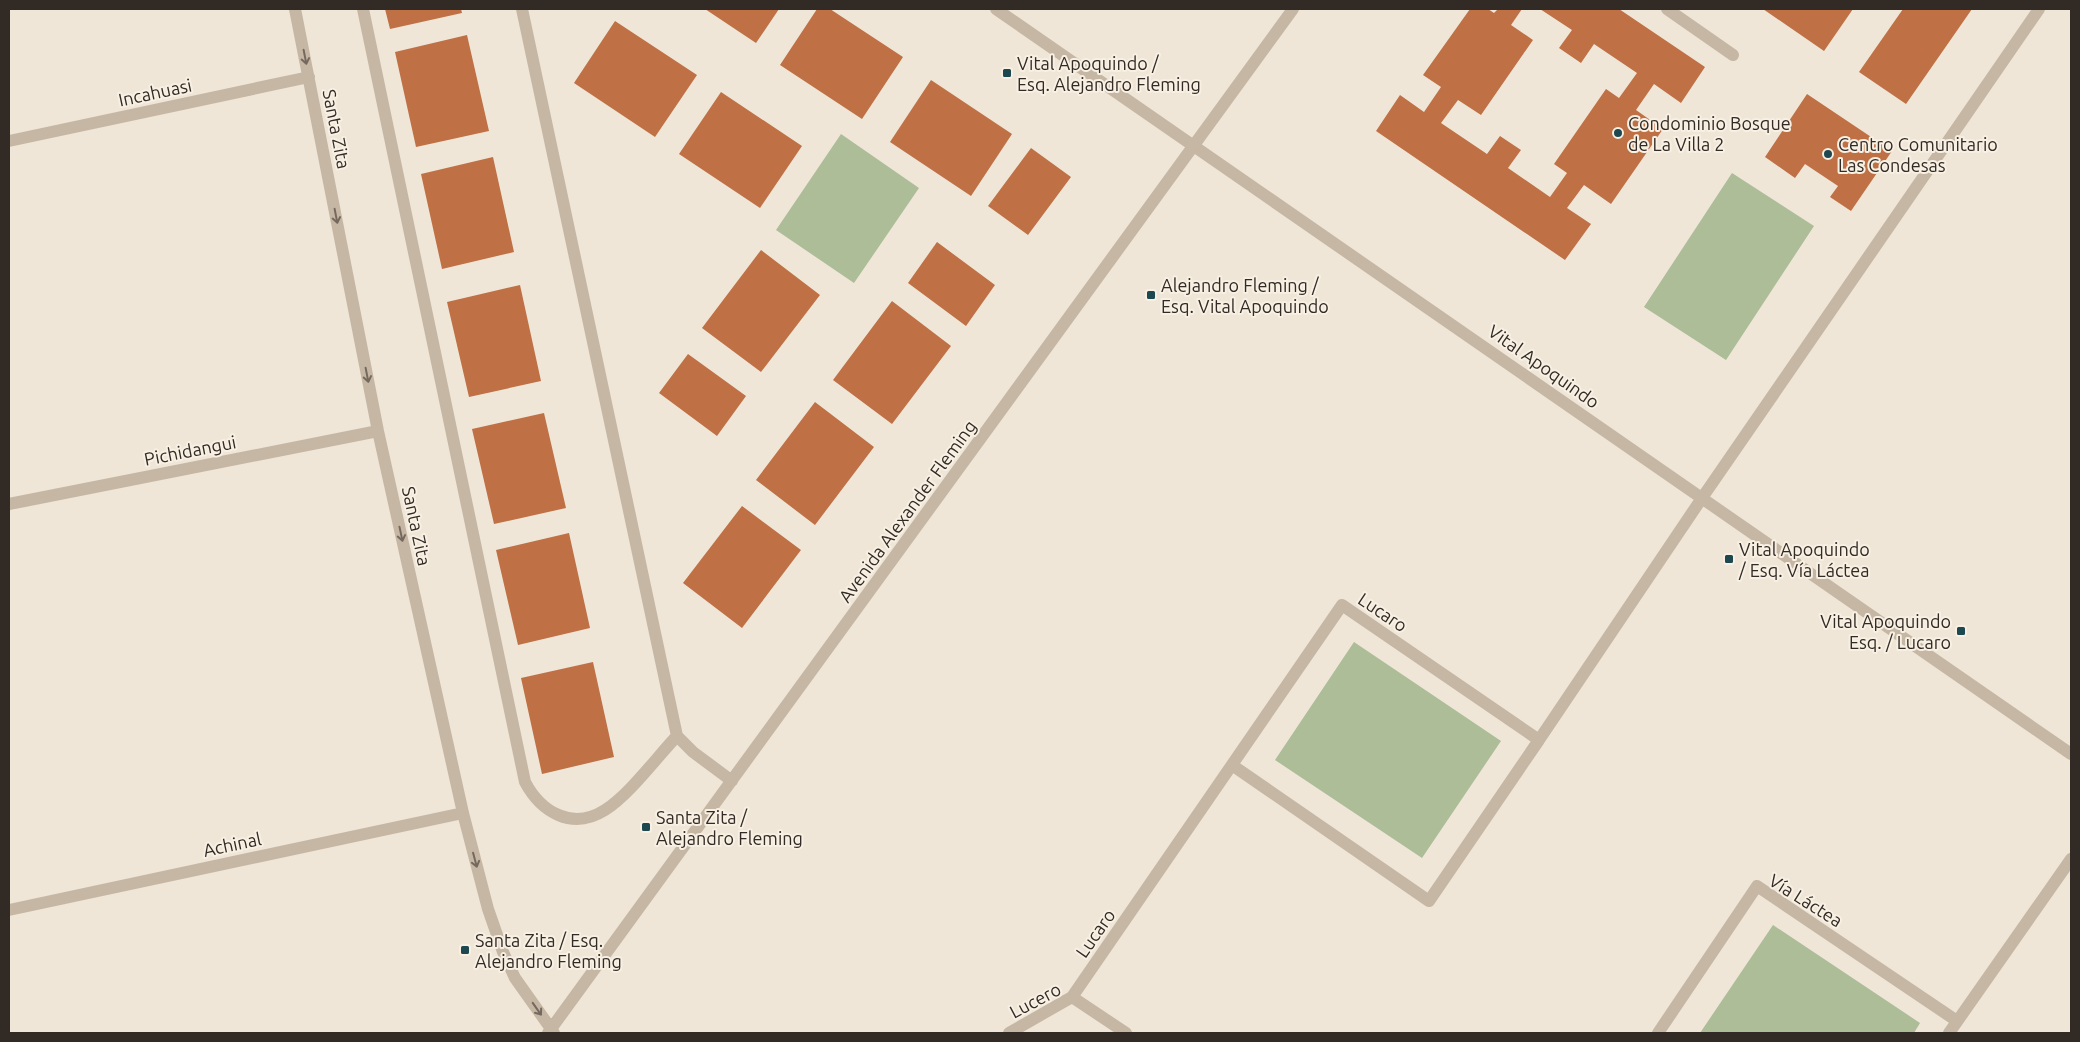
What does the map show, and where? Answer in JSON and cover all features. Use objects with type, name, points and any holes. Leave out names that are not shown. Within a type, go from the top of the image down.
[{"type":"street","name":"Santa Zita","points":[[295,9],[378,431],[463,813],[488,909],[503,952],[515,978],[551,1032]]},
{"type":"street","points":[[363,9],[525,782],[533,797],[545,809],[567,817],[590,817],[616,802],[677,736]]},
{"type":"street","points":[[522,9],[677,736],[693,752],[732,781]]},
{"type":"street","name":"Vital Apoquindo","points":[[996,9],[2071,754]]},
{"type":"street","name":"Avenida Alexander Fleming","points":[[551,1032],[1293,9]]},
{"type":"street","points":[[1667,9],[1733,55]]},
{"type":"street","points":[[1232,765],[1429,900],[1702,498],[2039,9]]},
{"type":"street","name":"Incahuasi","points":[[9,141],[309,78]]},
{"type":"street","name":"Pichidangui","points":[[9,504],[378,431]]},
{"type":"street","name":"Lucaro","points":[[1072,997],[1342,605],[1539,740]]},
{"type":"street","name":"Achinal","points":[[9,910],[463,813]]},
{"type":"street","points":[[1949,1033],[2071,859]]},
{"type":"street","name":"Vía Láctea","points":[[1658,1033],[1757,886],[1957,1021]]},
{"type":"street","name":"Lucero","points":[[1010,1033],[1072,997],[1126,1033]]},
{"type":"green space","points":[[841,134],[919,188],[854,283],[776,230]]},
{"type":"green space","points":[[1732,173],[1814,226],[1726,360],[1644,307]]},
{"type":"green space","points":[[1354,642],[1501,741],[1422,858],[1275,760]]},
{"type":"green space","points":[[1773,925],[1920,1023],[1914,1033],[1700,1033]]},
{"type":"building","points":[[385,9],[461,9],[462,13],[390,29]]},
{"type":"building","points":[[705,9],[779,9],[756,43]]},
{"type":"building","points":[[817,9],[830,9],[903,57],[862,119],[780,65]]},
{"type":"building","name":"Condominio Bosque de La Villa 2","points":[[1470,9],[1488,9],[1494,13],[1498,9],[1522,9],[1511,25],[1533,40],[1481,115],[1458,100],[1441,123],[1487,154],[1500,136],[1521,150],[1508,168],[1550,197],[1567,173],[1554,164],[1606,89],[1619,98],[1637,73],[1594,44],[1581,63],[1559,48],[1572,30],[1540,9],[1619,9],[1705,67],[1681,103],[1654,84],[1636,110],[1663,129],[1611,204],[1584,185],[1567,208],[1591,224],[1565,260],[1376,131],[1400,95],[1424,112],[1441,87],[1423,75]]},
{"type":"building","points":[[1763,9],[1853,9],[1824,51]]},
{"type":"building","points":[[1903,9],[1972,9],[1906,104],[1859,72]]},
{"type":"building","points":[[615,21],[697,75],[655,137],[574,83]]},
{"type":"building","points":[[467,35],[489,131],[416,147],[395,52]]},
{"type":"building","points":[[931,80],[1012,134],[971,196],[890,142]]},
{"type":"building","points":[[721,92],[802,146],[760,208],[679,154]]},
{"type":"building","name":"Centro Comunitario Las Condesas","points":[[1807,94],[1892,151],[1851,211],[1830,197],[1838,186],[1805,164],[1795,178],[1765,157]]},
{"type":"building","points":[[1031,148],[1071,177],[1028,235],[988,206]]},
{"type":"building","points":[[493,157],[514,252],[442,269],[421,174]]},
{"type":"building","points":[[937,242],[995,285],[966,326],[908,283]]},
{"type":"building","points":[[761,250],[820,295],[761,372],[702,328]]},
{"type":"building","points":[[520,285],[541,381],[469,397],[447,302]]},
{"type":"building","points":[[892,301],[951,346],[892,424],[833,380]]},
{"type":"building","points":[[688,354],[746,396],[717,436],[659,393]]},
{"type":"building","points":[[815,402],[874,447],[815,525],[756,480]]},
{"type":"building","points":[[544,413],[566,508],[494,524],[472,429]]},
{"type":"building","points":[[742,506],[801,550],[742,628],[683,583]]},
{"type":"building","points":[[569,533],[590,628],[518,645],[496,550]]},
{"type":"building","points":[[593,662],[614,757],[542,774],[521,678]]},
{"type":"place","name":"Vital Apoquindo / Esq. Alejandro Fleming","points":[[1007,73]]},
{"type":"place","name":"Condominio Bosque de La Villa 2","points":[[1618,133]]},
{"type":"place","name":"Centro Comunitario Las Condesas","points":[[1828,154]]},
{"type":"place","name":"Alejandro Fleming / Esq. Vital Apoquindo","points":[[1151,295]]},
{"type":"place","name":"Vital Apoquindo / Esq. Vía Láctea","points":[[1729,559]]},
{"type":"place","name":"Vital Apoquindo Esq. / Lucaro","points":[[1961,631]]},
{"type":"place","name":"Santa Zita / Alejandro Fleming","points":[[646,827]]},
{"type":"place","name":"Santa Zita / Esq. Alejandro Fleming","points":[[465,950]]}]
